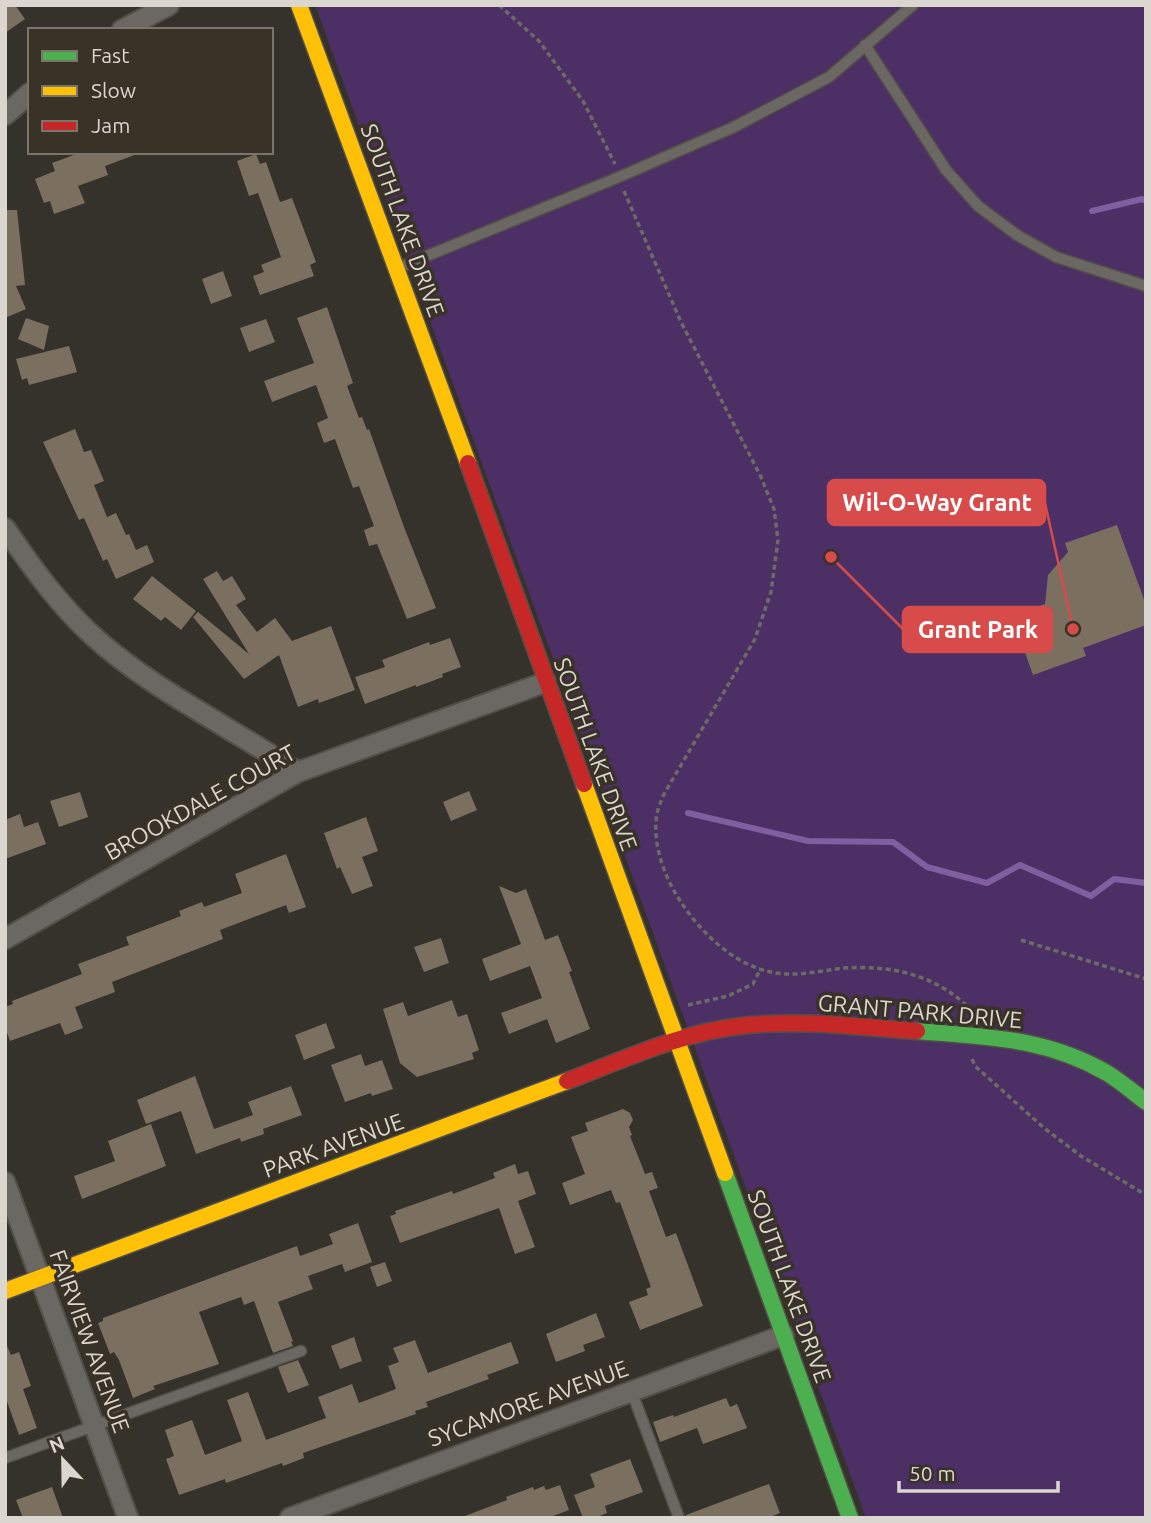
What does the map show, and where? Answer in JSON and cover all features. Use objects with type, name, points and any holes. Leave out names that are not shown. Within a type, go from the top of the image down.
[{"type":"street","points":[[126,28],[169,5]]},
{"type":"street","name":"SOUTH LAKE DRIVE","points":[[299,5],[850,1518]]},
{"type":"street","points":[[5,115],[28,95]]},
{"type":"street","points":[[5,528],[48,589],[93,637],[159,686],[298,772]]},
{"type":"street","name":"BROOKDALE COURT","points":[[5,939],[298,772],[546,682]]},
{"type":"street","name":"GRANT PARK DRIVE","points":[[677,1040],[740,1026],[819,1024],[1017,1039],[1065,1053],[1107,1073],[1146,1102]]},
{"type":"street","name":"PARK AVENUE","points":[[5,1291],[677,1040]]},
{"type":"street","name":"FAIRVIEW AVENUE","points":[[5,1182],[128,1518]]},
{"type":"street","name":"SYCAMORE AVENUE","points":[[290,1518],[783,1335]]},
{"type":"lane","points":[[397,268],[734,127],[829,77],[913,5]]},
{"type":"lane","points":[[865,45],[946,170],[978,206],[1017,235],[1056,257],[1146,286]]},
{"type":"lane","points":[[5,1458],[301,1351]]},
{"type":"lane","points":[[631,1390],[679,1518]]},
{"type":"path","points":[[499,5],[539,41],[583,101],[614,164]]},
{"type":"path","points":[[623,189],[681,322],[761,477],[774,509],[778,540],[771,592],[755,639],[664,794],[656,815],[659,854],[673,888],[690,916],[731,956],[784,974],[863,968],[907,973],[938,983],[957,996],[972,1011],[973,1017]]},
{"type":"path","points":[[1021,940],[1146,979]]},
{"type":"path","points":[[682,1006],[728,996],[752,984],[761,968]]},
{"type":"path","points":[[971,1053],[975,1066],[1044,1128],[1081,1156],[1146,1195]]},
{"type":"shaded area","points":[[315,5],[1146,5],[1146,1518],[866,1518]]},
{"type":"building","points":[[5,5],[15,5],[25,19],[5,33]]},
{"type":"building","points":[[77,154],[137,154],[105,166],[108,175],[78,186],[85,203],[54,214],[50,201],[44,203],[35,179],[55,171],[52,163]]},
{"type":"building","points":[[256,154],[260,164],[266,162],[280,202],[292,198],[316,262],[310,265],[314,276],[260,295],[253,276],[264,272],[261,265],[281,257],[258,193],[249,196],[237,161]]},
{"type":"building","points":[[5,210],[17,210],[25,285],[16,286],[26,309],[5,318]]},
{"type":"building","points":[[223,271],[232,296],[211,304],[202,279]]},
{"type":"building","points":[[327,307],[353,383],[347,386],[359,418],[362,417],[367,430],[369,429],[436,608],[407,619],[377,544],[369,546],[364,530],[374,526],[359,486],[353,488],[335,439],[324,443],[317,423],[328,418],[316,385],[272,402],[264,381],[314,363],[297,318]]},
{"type":"building","points":[[26,318],[49,326],[44,350],[18,339]]},
{"type":"building","points":[[266,319],[275,342],[249,352],[240,328]]},
{"type":"building","points":[[69,346],[77,372],[29,385],[27,378],[22,380],[16,359]]},
{"type":"building","points":[[75,429],[84,452],[91,450],[104,481],[94,485],[107,517],[116,513],[136,550],[147,545],[154,562],[116,579],[107,559],[103,561],[84,518],[79,520],[43,442]]},
{"type":"building","points":[[1117,525],[1146,605],[1146,625],[1083,648],[1086,656],[1033,675],[1012,616],[1045,604],[1048,575],[1068,552],[1065,543]]},
{"type":"building","points":[[217,571],[223,581],[232,576],[246,599],[236,605],[257,632],[275,618],[292,641],[331,626],[355,690],[319,703],[318,699],[298,707],[279,655],[244,679],[193,617],[198,612],[249,654],[203,579]]},
{"type":"building","points":[[152,576],[196,611],[181,630],[165,617],[161,621],[133,599]]},
{"type":"building","points":[[450,638],[461,667],[442,674],[443,677],[365,704],[355,677],[385,667],[382,660],[429,642],[430,645]]},
{"type":"building","points":[[469,791],[477,810],[451,821],[443,802]]},
{"type":"building","points":[[80,792],[88,817],[59,827],[50,801]]},
{"type":"building","points":[[20,814],[24,827],[38,822],[46,844],[5,859],[5,820]]},
{"type":"building","points":[[366,817],[378,851],[362,857],[373,886],[352,894],[340,867],[337,869],[324,833]]},
{"type":"building","points":[[286,854],[306,907],[289,913],[286,905],[220,930],[223,939],[112,982],[115,992],[75,1007],[83,1028],[65,1035],[60,1023],[10,1041],[5,1027],[5,1007],[13,1004],[12,1001],[82,974],[78,964],[129,945],[126,937],[181,916],[179,911],[202,902],[204,907],[242,893],[235,874]]},
{"type":"building","points":[[499,886],[516,893],[526,889],[545,940],[558,935],[590,1029],[556,1043],[547,1019],[509,1034],[501,1013],[542,998],[530,966],[490,981],[482,959],[521,944]]},
{"type":"building","points":[[441,938],[449,963],[424,972],[414,947]]},
{"type":"building","points":[[452,1000],[458,1017],[467,1014],[479,1050],[472,1053],[474,1059],[417,1077],[400,1063],[383,1009],[403,1002],[408,1016]]},
{"type":"building","points":[[326,1023],[335,1048],[304,1060],[295,1035]]},
{"type":"building","points":[[361,1054],[365,1066],[382,1060],[393,1089],[345,1102],[331,1065]]},
{"type":"building","points":[[195,1076],[214,1129],[253,1115],[248,1102],[291,1086],[302,1115],[263,1129],[264,1134],[241,1142],[240,1138],[196,1154],[181,1111],[146,1124],[137,1100]]},
{"type":"building","points":[[623,1109],[630,1113],[633,1120],[629,1127],[630,1136],[645,1174],[652,1172],[658,1188],[649,1191],[666,1237],[676,1233],[703,1306],[640,1330],[629,1302],[648,1295],[646,1289],[651,1287],[620,1202],[616,1203],[611,1190],[570,1205],[562,1183],[585,1174],[571,1137],[588,1131],[585,1123]]},
{"type":"building","points":[[151,1124],[166,1166],[82,1199],[74,1176],[115,1161],[108,1141]]},
{"type":"building","points":[[515,1164],[518,1174],[528,1171],[536,1194],[518,1201],[535,1247],[515,1254],[499,1208],[400,1243],[390,1216],[396,1214],[395,1211],[495,1178],[493,1173]]},
{"type":"building","points":[[358,1223],[372,1262],[345,1272],[342,1264],[308,1276],[313,1289],[278,1302],[293,1346],[273,1353],[254,1301],[244,1305],[241,1297],[199,1312],[219,1364],[153,1386],[155,1389],[133,1398],[119,1360],[114,1352],[110,1354],[98,1323],[103,1321],[103,1318],[297,1246],[300,1256],[333,1244],[329,1234]]},
{"type":"building","points":[[385,1262],[392,1281],[377,1287],[370,1267]]},
{"type":"building","points":[[596,1313],[605,1337],[583,1345],[585,1351],[556,1362],[546,1334]]},
{"type":"building","points":[[354,1337],[362,1361],[340,1369],[331,1346]]},
{"type":"building","points":[[415,1340],[428,1373],[511,1342],[519,1363],[487,1375],[489,1379],[426,1402],[428,1407],[415,1411],[416,1414],[303,1453],[304,1458],[226,1483],[225,1479],[179,1495],[166,1459],[174,1456],[165,1430],[192,1420],[205,1455],[242,1441],[227,1400],[248,1392],[266,1440],[326,1418],[318,1397],[352,1384],[359,1403],[396,1389],[388,1366],[399,1362],[393,1348]]},
{"type":"building","points":[[5,1346],[11,1355],[19,1352],[31,1386],[23,1389],[37,1428],[19,1435],[5,1396]]},
{"type":"building","points":[[298,1360],[309,1385],[288,1393],[278,1367]]},
{"type":"building","points":[[726,1398],[730,1407],[737,1404],[747,1428],[703,1444],[697,1428],[660,1442],[653,1422]]},
{"type":"building","points":[[630,1459],[643,1492],[605,1506],[607,1513],[595,1518],[583,1518],[574,1495],[595,1487],[590,1474]]},
{"type":"building","points":[[769,1484],[780,1513],[768,1518],[686,1518],[686,1515]]},
{"type":"building","points":[[560,1485],[569,1510],[548,1518],[465,1518],[507,1500],[506,1497],[533,1487],[534,1490],[544,1486],[546,1490]]},
{"type":"building","points":[[52,1487],[63,1518],[23,1518],[16,1500]]},
{"type":"waterway","points":[[1092,211],[1142,199],[1146,201]]},
{"type":"waterway","points":[[688,813],[808,841],[893,842],[927,867],[987,883],[1020,865],[1091,896],[1114,879],[1146,883]]},
{"type":"traffic: fast","points":[[917,1031],[991,1037],[1061,1052],[1107,1073],[1146,1102]]},
{"type":"traffic: fast","points":[[725,1173],[850,1518]]},
{"type":"traffic: slow","points":[[299,5],[468,463]]},
{"type":"traffic: slow","points":[[584,784],[725,1173]]},
{"type":"traffic: slow","points":[[5,1291],[567,1081]]},
{"type":"traffic: jam","points":[[468,463],[584,784]]},
{"type":"traffic: jam","points":[[567,1081],[674,1041],[740,1026],[806,1023],[917,1031]]},
{"type":"place","name":"Grant Park","points":[[831,557]]},
{"type":"place","name":"Wil-O-Way Grant","points":[[1073,629]]}]
